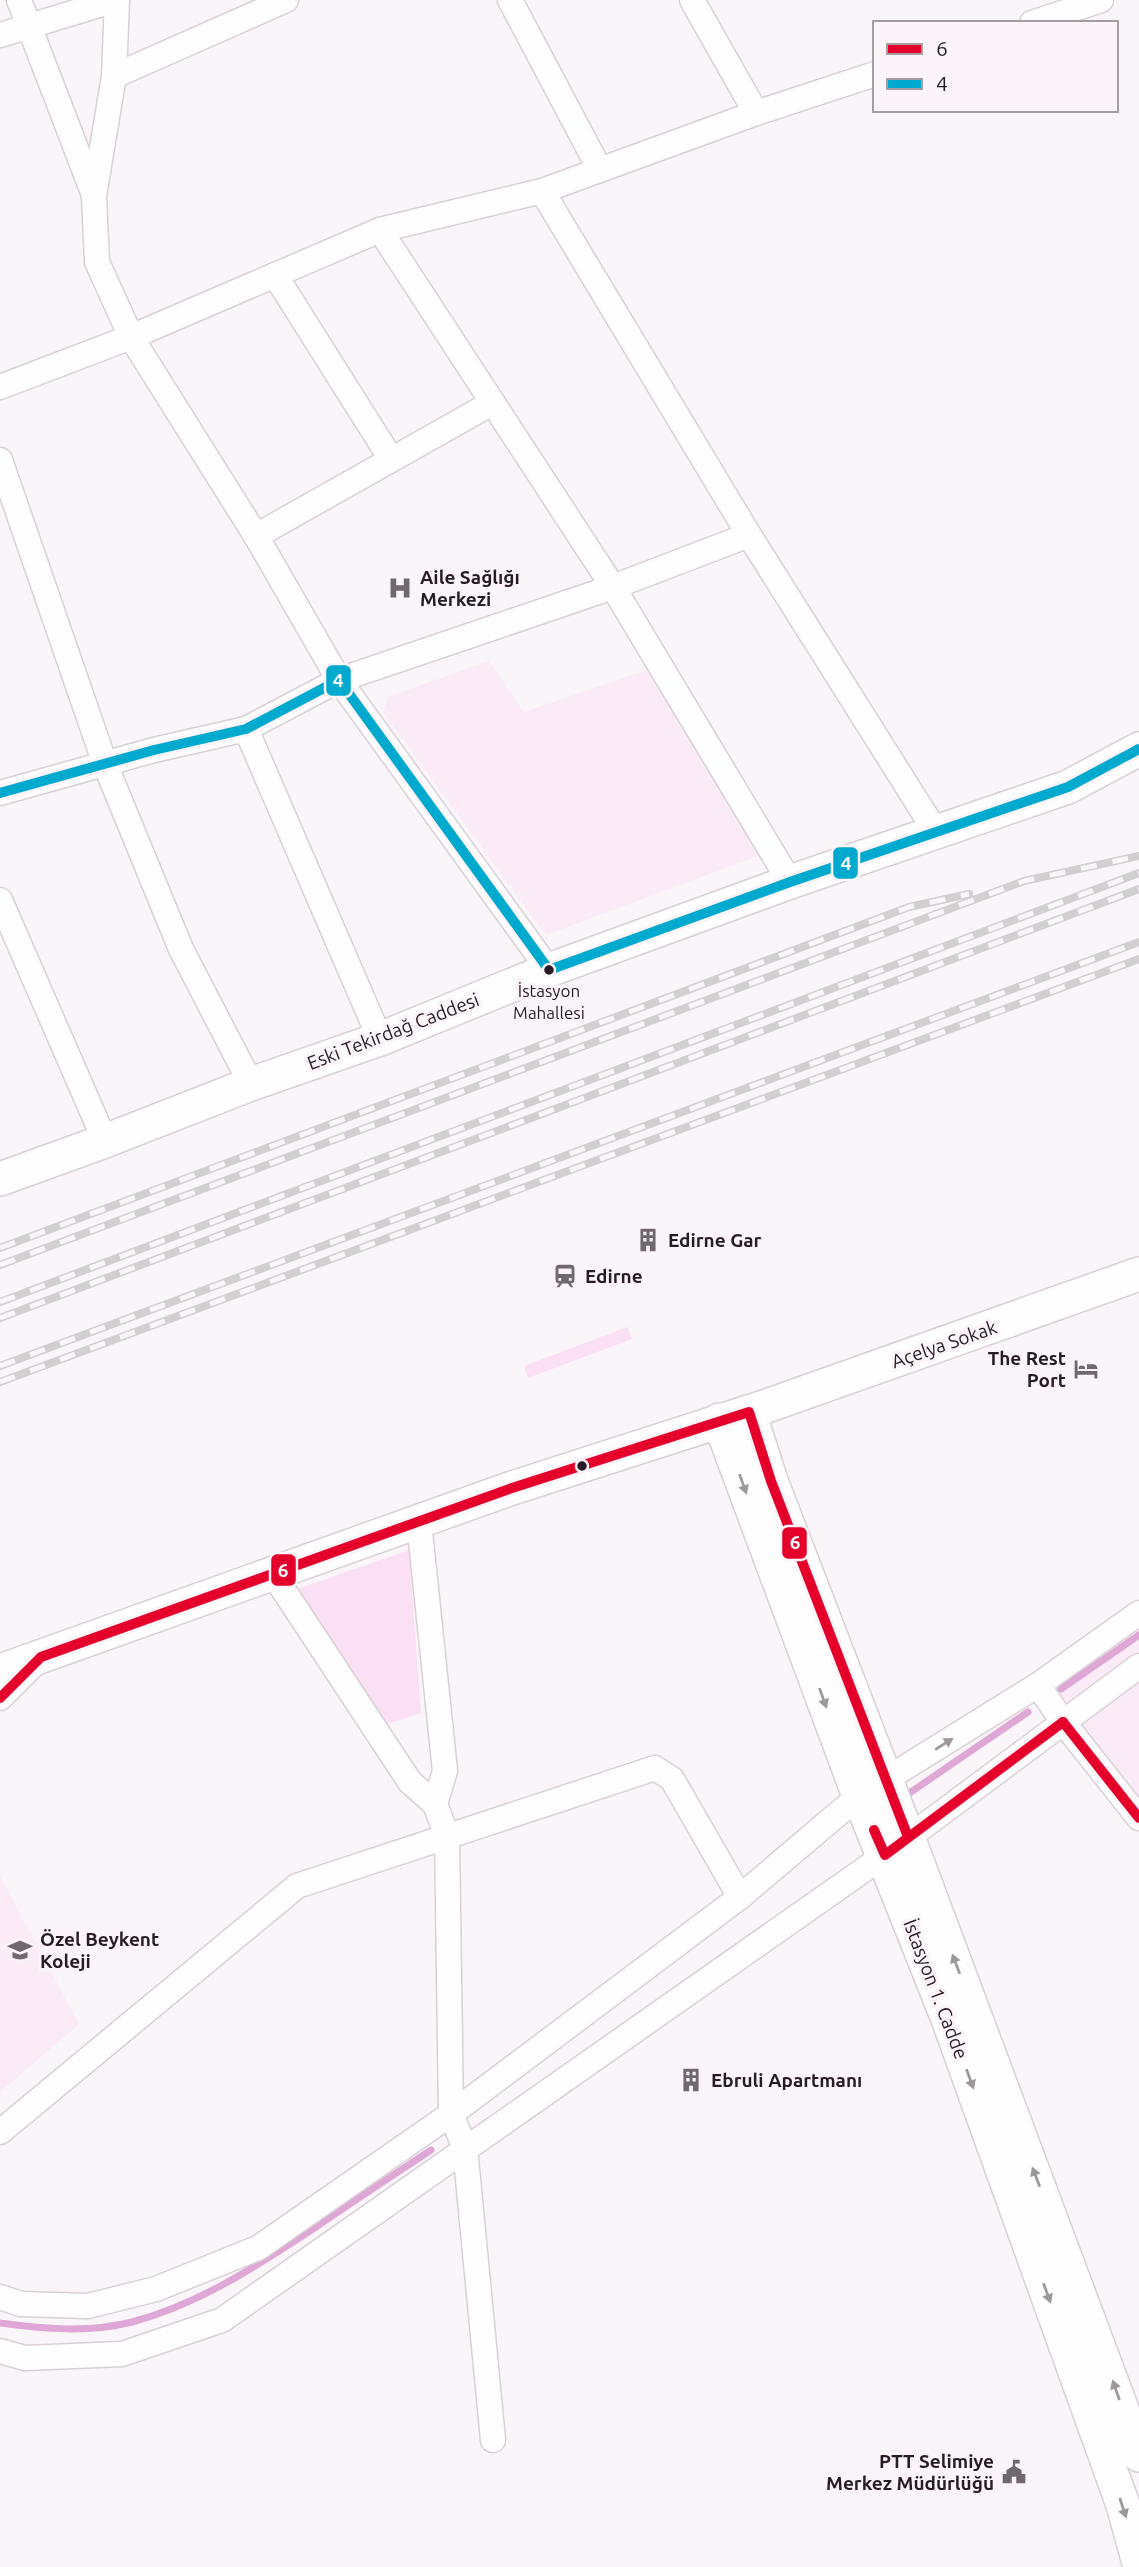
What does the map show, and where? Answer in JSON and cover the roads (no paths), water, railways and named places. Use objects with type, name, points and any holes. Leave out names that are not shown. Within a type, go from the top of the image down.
[{"type":"main road","name":"Eski Tekirdağ Caddesi","points":[[0,1179],[105,1142],[251,1084],[380,1039],[549,970],[790,882],[1068,787],[1139,749]]},
{"type":"main road","name":"Açelya Sokak","points":[[0,1671],[512,1488],[734,1416],[1139,1275]]},
{"type":"main road","name":"İstasyon 1. Cadde","points":[[734,1416],[771,1482],[873,1788],[1139,2455]]},
{"type":"main road","name":"İstasyon 1. Cadde","points":[[897,1846],[981,2111],[1118,2491],[1139,2563]]},
{"type":"street","points":[[19,0],[94,196]]},
{"type":"street","points":[[0,35],[116,0],[114,76],[94,196],[97,262],[131,337],[256,536],[339,680],[549,970]]},
{"type":"street","points":[[114,76],[286,0]]},
{"type":"street","points":[[510,0],[600,170]]},
{"type":"street","points":[[692,0],[756,113]]},
{"type":"street","points":[[1038,21],[1101,0]]},
{"type":"street","points":[[0,387],[131,337],[380,230],[542,191],[756,113],[873,75]]},
{"type":"street","points":[[542,191],[749,535],[936,832]]},
{"type":"street","points":[[380,230],[613,587],[790,882]]},
{"type":"street","points":[[275,275],[391,460]]},
{"type":"street","points":[[256,536],[492,403]]},
{"type":"street","points":[[0,460],[105,764],[181,949],[251,1084]]},
{"type":"street","points":[[0,793],[154,750],[246,729],[339,680],[613,587],[749,535]]},
{"type":"street","points":[[246,729],[380,1039]]},
{"type":"street","points":[[0,900],[105,1142]]},
{"type":"street","points":[[419,1522],[445,1772],[435,1804]]},
{"type":"street","points":[[273,1574],[410,1782],[435,1804],[447,1836],[451,2114],[465,2148],[493,2440]]},
{"type":"street","points":[[0,2297],[21,2304],[88,2306],[156,2289],[258,2248],[451,2114],[740,1897],[873,1788],[1038,1685],[1139,1613]]},
{"type":"street","points":[[0,1698],[41,1657]]},
{"type":"street","points":[[0,2351],[25,2358],[122,2354],[222,2320],[897,1846],[1139,1666]]},
{"type":"street","points":[[1038,1685],[1063,1722],[1139,1818]]},
{"type":"street","points":[[0,2132],[297,1886],[655,1768],[672,1779],[740,1897]]},
{"type":"waterway","points":[[1061,1689],[1139,1635]]},
{"type":"waterway","points":[[908,1794],[1028,1712]]},
{"type":"waterway","points":[[0,2323],[50,2328],[99,2328],[132,2322],[181,2305],[228,2282],[272,2255],[431,2150]]},
{"type":"railway","points":[[0,1265],[1024,881],[1139,856]]},
{"type":"railway","points":[[0,1302],[1139,873]]},
{"type":"railway","points":[[0,1318],[1139,889]]},
{"type":"railway","points":[[0,1248],[909,907],[969,894]]},
{"type":"railway","points":[[0,1366],[1139,942]]},
{"type":"railway","points":[[0,1382],[1139,959]]},
{"type":"place","name":"Aile Sağlığı Merkezi","points":[[400,588]]},
{"type":"place","name":"İstasyon Mahallesi","points":[[549,970]]},
{"type":"place","name":"Edirne Gar","points":[[648,1240]]},
{"type":"place","name":"Edirne","points":[[565,1276]]},
{"type":"place","name":"The Rest Port","points":[[1086,1369]]},
{"type":"place","name":"Özel Beykent Koleji","points":[[20,1950]]},
{"type":"place","name":"Ebruli Apartmanı","points":[[691,2080]]},
{"type":"place","name":"PTT Selimiye Merkez Müdürlüğü","points":[[1014,2472]]}]
